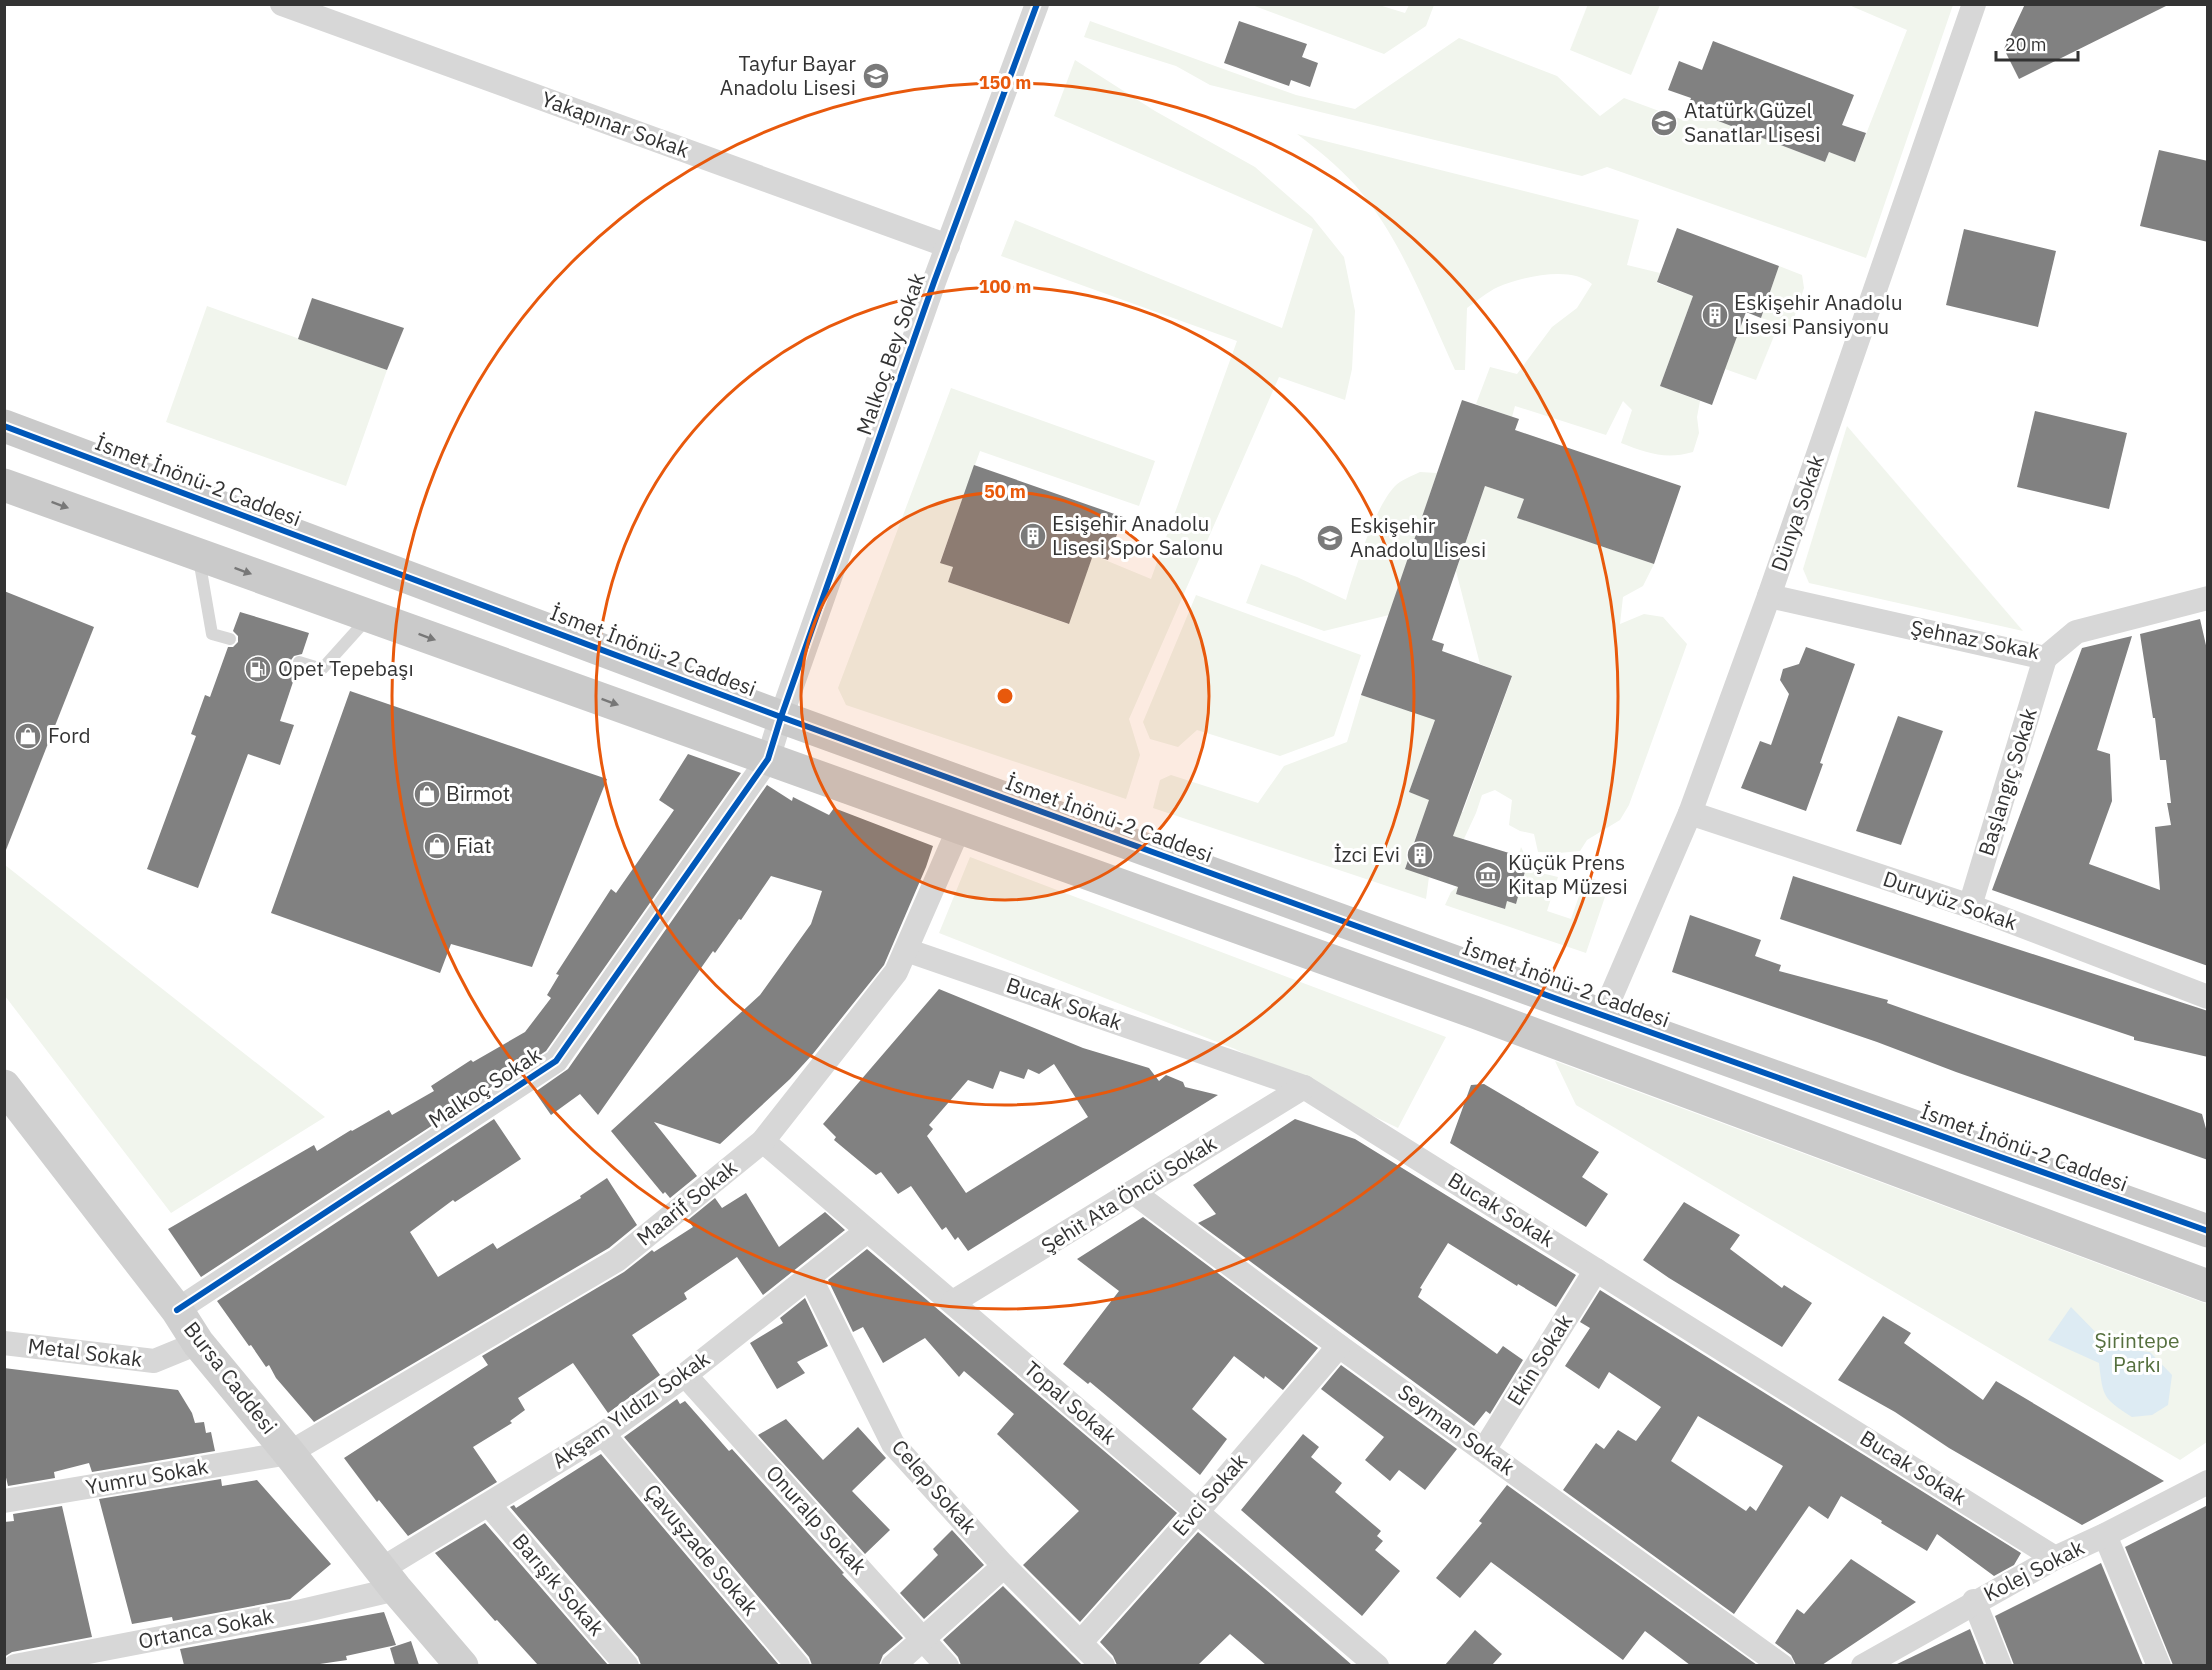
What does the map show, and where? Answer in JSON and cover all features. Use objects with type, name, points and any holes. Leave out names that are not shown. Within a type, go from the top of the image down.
[{"type":"main road","name":"İsmet İnönü-2 Caddesi","points":[[4,426],[781,717],[1603,1015],[2208,1231]]},
{"type":"main road","points":[[4,485],[1477,1013],[2208,1286]]},
{"type":"main road","name":"Bursa Caddesi","points":[[4,1086],[177,1310],[198,1342],[388,1579],[462,1665]]},
{"type":"street","name":"Yakapınar Sokak","points":[[282,4],[948,246]]},
{"type":"street","name":"Malkoç Bey Sokak","points":[[781,717],[948,246],[1037,4]]},
{"type":"street","name":"Dünya Sokak","points":[[1603,1015],[1690,813],[1769,596],[1974,4]]},
{"type":"street","name":"Şehnaz Sokak","points":[[1769,596],[2045,658],[2076,632],[2208,598]]},
{"type":"street","name":"Başlangıç Sokak","points":[[1970,906],[2045,658]]},
{"type":"street","name":"Malkoç Sokak","points":[[177,1310],[556,1061],[768,759],[781,717]]},
{"type":"street","name":"Duruyüz Sokak","points":[[1690,813],[1970,906],[2208,996]]},
{"type":"street","name":"Maarif Sokak","points":[[289,1453],[617,1260],[764,1141],[896,972],[959,828]]},
{"type":"street","name":"Bucak Sokak","points":[[906,950],[1304,1087],[2055,1558]]},
{"type":"street","name":"Şehit Ata Öncü Sokak","points":[[953,1302],[1304,1087]]},
{"type":"street","name":"Topal Sokak","points":[[764,1141],[1377,1665]]},
{"type":"street","name":"Seyman Sokak","points":[[1133,1192],[1339,1346],[1782,1665]]},
{"type":"street","name":"Akşam Yıldızı Sokak","points":[[388,1579],[489,1505],[603,1434],[685,1375],[867,1231]]},
{"type":"street","name":"Ekin Sokak","points":[[1484,1450],[1596,1270]]},
{"type":"street","name":"Celep Sokak","points":[[810,1277],[893,1444],[1004,1566],[1103,1665]]},
{"type":"street","name":"Metal Sokak","points":[[4,1343],[154,1361],[198,1342]]},
{"type":"street","name":"Evci Sokak","points":[[1080,1644],[1339,1346]]},
{"type":"street","name":"Onuralp Sokak","points":[[685,1375],[947,1665]]},
{"type":"street","name":"Çavuşzade Sokak","points":[[603,1434],[798,1665]]},
{"type":"street","name":"Yumru Sokak","points":[[4,1501],[289,1453]]},
{"type":"street","name":"Kolej Sokak","points":[[1863,1665],[1974,1601],[2055,1558],[2208,1482]]},
{"type":"street","name":"Barışık Sokak","points":[[489,1505],[627,1665]]},
{"type":"street","points":[[2105,1535],[2159,1665]]},
{"type":"street","points":[[892,1665],[1004,1566]]},
{"type":"street","name":"Ortanca Sokak","points":[[15,1665],[302,1611],[388,1579]]},
{"type":"street","points":[[1974,1601],[2000,1665]]},
{"type":"lane","points":[[198,555],[212,634],[230,639]]},
{"type":"lane","points":[[299,662],[322,669],[369,616]]},
{"type":"green space","points":[[1588,4],[1660,5],[1631,75],[1570,50]]},
{"type":"green space","points":[[1252,5],[1379,5],[1405,13],[1409,5],[1434,5],[1426,26],[1384,54]]},
{"type":"green space","points":[[1849,5],[1953,5],[1866,258],[1607,167],[1582,176],[1210,85],[1176,66],[1084,37],[1090,21],[1296,95],[1355,109],[1459,38],[1557,76],[1600,116],[1624,98],[1686,121],[1692,111],[1825,162],[1829,152],[1855,162],[1907,30]]},
{"type":"green space","points":[[1075,60],[1155,111],[1255,167],[1312,217],[1344,257],[1355,311],[1352,369],[1345,400],[1279,377],[1129,719],[1140,755],[1126,799],[846,705],[838,688],[951,388],[1155,461],[1139,506],[980,451],[940,562],[953,567],[948,582],[1068,624],[1093,555],[1151,579],[1237,341],[1001,256],[1015,220],[1282,328],[1313,229],[1054,116]]},
{"type":"green space","points":[[1297,134],[1639,220],[1627,265],[1660,273],[1657,283],[1693,296],[1660,386],[1700,401],[1697,417],[1699,433],[1693,452],[1674,455],[1656,454],[1621,443],[1632,410],[1623,401],[1606,435],[1515,406],[1512,417],[1476,404],[1490,367],[1517,374],[1552,327],[1577,308],[1592,284],[1583,278],[1559,274],[1520,280],[1490,291],[1467,308],[1465,370],[1455,370],[1411,274],[1386,227],[1355,185]]},
{"type":"green space","points":[[1779,266],[1802,275],[1804,288],[1791,327],[1761,318]]},
{"type":"green space","points":[[207,306],[387,370],[346,486],[166,422]]},
{"type":"green space","points":[[1741,324],[1774,336],[1756,380],[1725,369]]},
{"type":"green space","points":[[1847,426],[2023,631],[1809,583],[1803,569]]},
{"type":"green space","points":[[1420,472],[1437,473],[1389,615],[1324,631],[1246,603],[1261,564],[1297,577],[1346,600],[1373,524],[1387,496],[1403,480]]},
{"type":"green space","points":[[1485,486],[1524,499],[1518,518],[1654,564],[1643,586],[1623,597],[1620,624],[1644,614],[1663,617],[1687,644],[1629,805],[1620,820],[1587,840],[1580,851],[1538,852],[1534,834],[1520,831],[1509,825],[1512,800],[1495,790],[1482,795],[1463,841],[1418,831],[1405,868],[1429,877],[1426,899],[1153,808],[1160,780],[1171,775],[1258,803],[1284,766],[1347,742],[1361,695],[1402,709],[1439,709],[1409,792],[1463,812],[1512,677],[1480,664],[1456,571]]},
{"type":"green space","points":[[1196,595],[1361,655],[1334,736],[1280,756],[1197,730],[1178,747],[1150,739],[1143,722]]},
{"type":"green space","points":[[1521,847],[1533,871],[1558,877],[1547,911],[1571,919],[1586,876],[1609,885],[1586,953],[1445,905],[1451,892],[1459,885],[1457,894],[1504,909],[1507,901],[1516,904],[1526,869],[1516,865]]},
{"type":"green space","points":[[970,857],[1446,1037],[1398,1128],[1235,1049],[939,933]]},
{"type":"green space","points":[[5,865],[325,1117],[171,1213],[5,996]]},
{"type":"green space","name":"Şirintepe Parkı","points":[[1555,1061],[2207,1304],[2207,1442],[2180,1460],[1576,1105]]},
{"type":"shaded area","points":[[2071,1307],[2111,1348],[2150,1352],[2172,1375],[2168,1405],[2152,1415],[2132,1417],[2106,1396],[2099,1363],[2048,1340]]},
{"type":"building","points":[[2025,4],[2170,4],[2019,79],[2004,49]]},
{"type":"building","points":[[1239,21],[1307,44],[1302,57],[1318,63],[1310,87],[1291,80],[1289,86],[1224,63]]},
{"type":"building","points":[[1713,41],[1854,95],[1842,125],[1866,133],[1855,162],[1829,152],[1825,162],[1687,109],[1691,98],[1668,90],[1679,61],[1702,70]]},
{"type":"building","points":[[2159,150],[2208,161],[2208,242],[2140,226]]},
{"type":"building","name":"Eskişehir Anadolu Lisesi Pansiyonu","points":[[1677,228],[1779,266],[1761,318],[1746,312],[1712,405],[1660,386],[1693,296],[1657,282]]},
{"type":"building","points":[[1964,229],[2056,251],[2038,327],[1946,305]]},
{"type":"building","points":[[312,298],[404,328],[387,370],[298,339]]},
{"type":"building","name":"Eskişehir Anadolu Lisesi","points":[[1462,400],[1519,419],[1515,430],[1681,486],[1654,564],[1517,518],[1524,499],[1485,486],[1432,640],[1444,644],[1442,651],[1512,676],[1453,836],[1519,856],[1516,865],[1526,868],[1516,904],[1507,901],[1505,909],[1456,894],[1458,887],[1405,869],[1429,800],[1409,792],[1435,720],[1361,695]]},
{"type":"building","points":[[2035,411],[2127,433],[2109,509],[2017,487]]},
{"type":"building","name":"Esişehir Anadolu Lisesi Spor Salonu","points":[[974,465],[1123,517],[1108,560],[1093,555],[1069,624],[948,582],[953,567],[940,563]]},
{"type":"building","name":"Ford","points":[[4,591],[94,627],[6,850],[4,850]]},
{"type":"building","points":[[240,612],[309,633],[302,654],[294,656],[291,660],[293,667],[297,670],[280,721],[294,725],[280,765],[248,754],[198,888],[147,869],[196,736],[191,734],[205,695],[210,697],[228,647],[233,647],[238,642],[238,636],[233,631]]},
{"type":"building","points":[[2200,619],[2208,654],[2208,966],[1992,890],[2082,648],[2132,636],[2097,750],[2110,754],[2112,801],[2089,864],[2160,890],[2155,827],[2171,825],[2167,803],[2171,803],[2166,760],[2160,760],[2140,634]]},
{"type":"building","points":[[1806,647],[1855,664],[1820,763],[1823,764],[1806,811],[1741,788],[1760,741],[1771,745],[1789,694],[1780,680],[1783,669],[1799,664]]},
{"type":"building","name":"Fiat","points":[[350,691],[607,779],[532,967],[451,944],[440,973],[271,913]]},
{"type":"building","points":[[1898,716],[1943,731],[1901,845],[1856,831]]},
{"type":"building","points":[[688,754],[741,773],[546,1051],[201,1277],[168,1229],[314,1145],[317,1151],[389,1110],[392,1115],[434,1091],[431,1086],[471,1060],[473,1062],[525,1032],[551,998],[547,995],[559,975],[556,974],[611,889],[616,893],[674,810],[659,800]]},
{"type":"building","points":[[767,785],[792,801],[793,797],[829,815],[834,808],[933,846],[884,965],[790,1079],[720,1144],[654,1122],[697,1176],[670,1198],[665,1192],[663,1194],[611,1131],[760,995],[811,924],[822,891],[771,876],[741,920],[739,919],[715,953],[713,951],[598,1115],[580,1094],[551,1115],[535,1092],[568,1069]]},
{"type":"building","points":[[1793,876],[2208,1011],[2208,1057],[2134,1040],[2134,1037],[1780,919]]},
{"type":"building","points":[[1690,915],[1761,940],[1755,956],[1781,965],[1779,971],[1888,1000],[1887,1003],[2202,1114],[2208,1136],[2208,1160],[1672,972]]},
{"type":"building","points":[[939,989],[1083,1048],[1149,1068],[1159,1081],[1166,1075],[1183,1082],[1185,1087],[1218,1095],[968,1251],[958,1237],[955,1240],[946,1227],[942,1230],[911,1186],[898,1194],[881,1172],[876,1175],[834,1140],[836,1137],[823,1124]],"holes":[[[1054,1064],[1088,1117],[966,1193],[927,1136],[933,1129],[929,1125],[968,1080],[993,1089],[1000,1071],[1024,1079],[1028,1069],[1039,1074]]]},
{"type":"building","points":[[1484,1084],[1599,1152],[1582,1177],[1608,1194],[1586,1227],[1450,1143],[1471,1085]]},
{"type":"building","points":[[494,1119],[521,1159],[455,1202],[453,1200],[410,1232],[438,1277],[493,1243],[497,1249],[581,1198],[580,1196],[607,1178],[637,1225],[609,1248],[314,1422],[276,1378],[269,1365],[266,1367],[251,1345],[249,1346],[217,1301]]},
{"type":"building","points":[[1295,1119],[1355,1139],[1576,1275],[1556,1307],[1518,1284],[1517,1286],[1448,1243],[1420,1288],[1422,1289],[1418,1297],[1497,1354],[1503,1346],[1523,1360],[1490,1414],[1486,1411],[1474,1426],[1198,1223],[1216,1214],[1193,1185]]},
{"type":"building","points":[[746,1193],[779,1247],[825,1212],[845,1230],[763,1295],[737,1257],[684,1293],[687,1299],[632,1335],[660,1375],[608,1413],[573,1363],[518,1398],[525,1410],[510,1421],[512,1423],[473,1447],[497,1482],[408,1536],[379,1500],[377,1502],[344,1458],[488,1365],[482,1356],[624,1272],[652,1250],[654,1252],[693,1227],[688,1220],[715,1198],[722,1208]]},
{"type":"building","points":[[1684,1202],[1740,1235],[1730,1249],[1782,1288],[1784,1285],[1812,1303],[1782,1347],[1643,1260]]},
{"type":"building","points":[[1143,1217],[1318,1348],[1283,1390],[1234,1356],[1192,1409],[1227,1439],[1200,1475],[1090,1382],[1088,1384],[1063,1364],[1119,1291],[1077,1259]]},
{"type":"building","points":[[867,1249],[1177,1513],[1080,1622],[1023,1565],[1079,1511],[997,1434],[1014,1414],[964,1371],[959,1377],[925,1338],[883,1363],[863,1327],[853,1332],[828,1280]]},
{"type":"building","points":[[1600,1290],[2021,1553],[2014,1565],[1994,1576],[1937,1534],[1927,1551],[1841,1496],[1828,1519],[1809,1506],[1734,1614],[1563,1490],[1596,1443],[1604,1449],[1618,1430],[1636,1441],[1661,1407],[1609,1372],[1599,1389],[1565,1366],[1590,1328],[1580,1322]],"holes":[[[1698,1416],[1783,1466],[1756,1511],[1750,1506],[1746,1511],[1671,1461]]]},
{"type":"building","points":[[805,1298],[828,1346],[797,1362],[805,1373],[777,1389],[750,1343],[783,1323],[780,1318]]},
{"type":"building","points":[[1883,1316],[1911,1333],[1904,1343],[1983,1400],[1996,1381],[2164,1481],[2082,1525],[1949,1448],[1895,1412],[1838,1380]]},
{"type":"building","points":[[1341,1365],[1457,1449],[1425,1490],[1399,1470],[1390,1481],[1365,1460],[1384,1437],[1321,1389]]},
{"type":"building","points":[[4,1368],[178,1390],[192,1413],[195,1423],[204,1422],[206,1433],[211,1432],[215,1451],[92,1472],[89,1463],[54,1472],[55,1478],[8,1486],[4,1469]]},
{"type":"building","points":[[677,1399],[680,1404],[685,1401],[729,1451],[732,1449],[844,1573],[842,1574],[903,1638],[883,1655],[879,1665],[812,1665],[809,1657],[624,1437]]},
{"type":"building","points":[[786,1419],[823,1460],[858,1427],[886,1458],[852,1491],[890,1530],[865,1554],[758,1435]]},
{"type":"building","points":[[1303,1434],[1319,1447],[1311,1457],[1342,1483],[1335,1492],[1381,1531],[1377,1536],[1383,1541],[1375,1550],[1400,1571],[1362,1616],[1241,1510]]},
{"type":"building","points":[[601,1454],[779,1665],[641,1665],[638,1657],[510,1507],[514,1505],[516,1508]]},
{"type":"building","points":[[221,1479],[222,1486],[257,1480],[331,1564],[290,1599],[173,1621],[172,1617],[132,1624],[99,1499]]},
{"type":"building","points":[[1507,1485],[1757,1665],[1690,1665],[1645,1631],[1623,1660],[1491,1562],[1460,1598],[1436,1578],[1482,1523],[1479,1521]]},
{"type":"building","points":[[2208,1505],[2208,1665],[2173,1665],[2125,1547]]},
{"type":"building","points":[[62,1506],[92,1637],[12,1652],[4,1657],[4,1522],[14,1521],[13,1514]]},
{"type":"building","points":[[485,1523],[608,1665],[538,1665],[497,1620],[495,1621],[435,1553]]},
{"type":"building","points":[[952,1530],[984,1565],[924,1619],[900,1593],[938,1555],[933,1549]]},
{"type":"building","points":[[1198,1532],[1352,1665],[1266,1665],[1230,1634],[1198,1665],[1117,1665],[1113,1656],[1100,1642]]},
{"type":"building","points":[[1851,1559],[1916,1602],[1822,1665],[1796,1665],[1791,1655],[1775,1643],[1797,1609],[1804,1614]]},
{"type":"building","points":[[2101,1563],[2143,1665],[2014,1665],[1995,1616]]},
{"type":"building","points":[[1003,1586],[1082,1665],[961,1665],[958,1657],[943,1640]]},
{"type":"building","points":[[384,1612],[396,1645],[346,1656],[347,1660],[313,1665],[184,1665],[180,1649]]},
{"type":"building","points":[[1970,1629],[1984,1665],[1895,1665]]},
{"type":"building","points":[[1475,1630],[1502,1654],[1492,1665],[1445,1665]]},
{"type":"building","points":[[411,1641],[419,1665],[395,1665],[390,1648]]},
{"type":"cycle path","points":[[177,1310],[556,1061],[768,759],[934,282],[1037,4]]},
{"type":"cycle path","points":[[4,426],[781,717],[1560,1000],[2208,1231]]},
{"type":"place","name":"Tayfur Bayar Anadolu Lisesi","points":[[876,76]]},
{"type":"place","name":"Atatürk Güzel Sanatlar Lisesi","points":[[1664,123]]},
{"type":"place","name":"Eskişehir Anadolu Lisesi Pansiyonu","points":[[1715,315]]},
{"type":"place","name":"Esişehir Anadolu Lisesi Spor Salonu","points":[[1033,536]]},
{"type":"place","name":"Eskişehir Anadolu Lisesi","points":[[1330,538]]},
{"type":"place","name":"Opet Tepebaşı","points":[[258,669]]},
{"type":"place","name":"Ford","points":[[28,736]]},
{"type":"place","name":"Birmot","points":[[427,794]]},
{"type":"place","name":"Fiat","points":[[437,846]]},
{"type":"place","name":"İzci Evi","points":[[1420,855]]},
{"type":"place","name":"Küçük Prens Kitap Müzesi","points":[[1488,875]]}]
